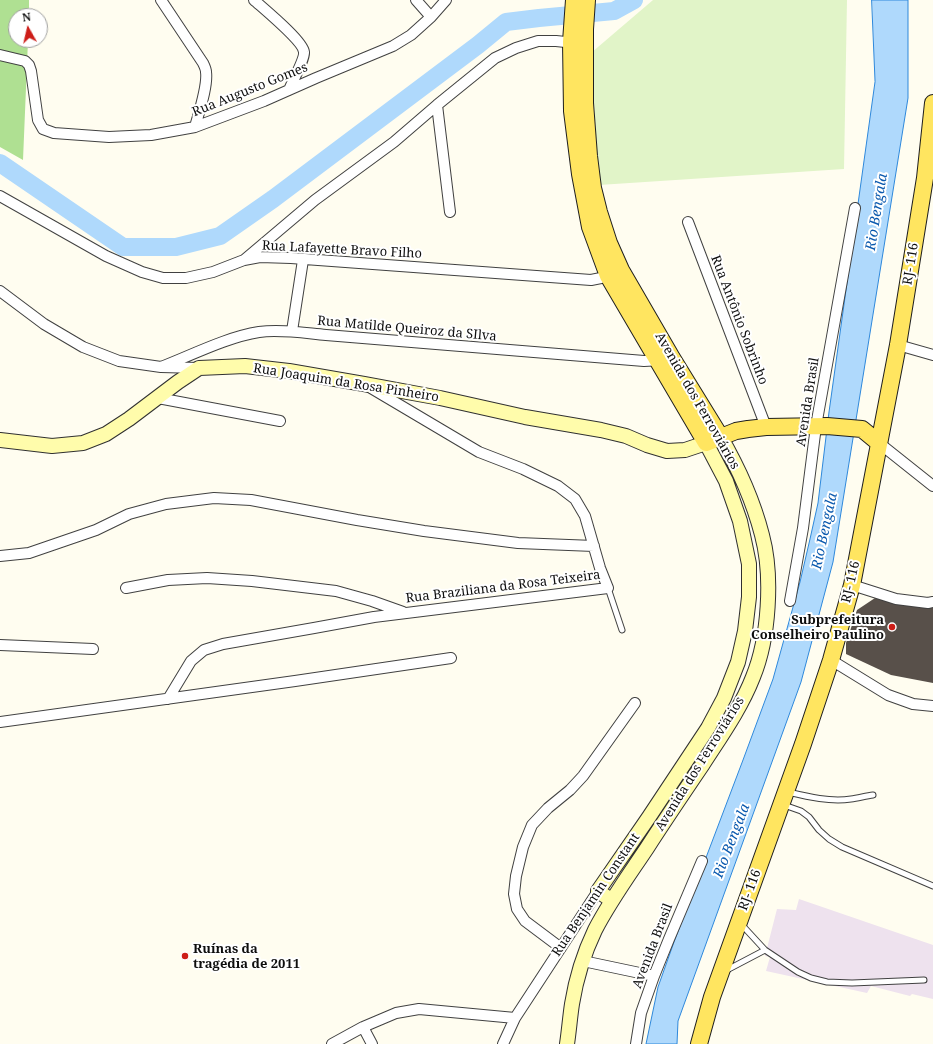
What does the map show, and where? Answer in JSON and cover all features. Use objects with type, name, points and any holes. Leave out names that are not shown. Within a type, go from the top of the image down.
[{"type":"main road","name":"Avenida dos Ferroviários","points":[[567,1044],[572,1004],[582,961],[595,931],[611,900],[716,743],[741,702],[754,676],[763,644],[769,590],[763,536],[735,462],[713,439],[614,273],[590,227],[580,174],[572,111],[580,5]]},
{"type":"main road","name":"RJ- 116","points":[[699,1044],[720,973],[831,660],[852,585],[929,179],[933,103]]},
{"type":"main road","name":"Rua Joaquim da Rosa Pinheiro","points":[[198,368],[245,366],[289,371],[364,384],[440,398],[525,417],[601,430],[626,436],[647,445],[667,451],[685,450],[713,439]]},
{"type":"main road","points":[[0,440],[52,446],[83,443],[106,434],[129,419],[198,368]]},
{"type":"main road","points":[[713,439],[736,430],[766,427],[822,426],[862,429],[879,443]]},
{"type":"main road","name":"Rua Benjamin Constant","points":[[598,891],[708,728],[724,698],[738,662],[745,631],[749,597],[749,571],[740,521],[713,439]]},
{"type":"main road","points":[[598,891],[611,900]]},
{"type":"street","points":[[161,0],[203,63],[206,72],[204,91],[195,127]]},
{"type":"street","points":[[254,0],[294,37],[301,45],[304,52],[303,58],[289,90]]},
{"type":"street","points":[[416,0],[431,17]]},
{"type":"street","name":"Rua Augusto Gomes","points":[[0,54],[25,61],[29,65],[38,120],[43,129],[54,133],[110,137],[151,135],[195,127],[264,101],[393,46],[411,35],[431,17],[446,0]]},
{"type":"street","points":[[244,260],[315,200],[394,142],[437,104],[495,58],[516,48],[538,41],[578,36]]},
{"type":"street","points":[[437,104],[450,212]]},
{"type":"street","name":"Rua Lafayette Bravo Filho","points":[[0,196],[106,256],[142,272],[163,278],[186,278],[213,272],[244,260],[260,258],[591,280],[614,273]]},
{"type":"street","name":"Avenida Brasil","points":[[790,601],[822,426],[855,208]]},
{"type":"street","name":"Rua Antônio Sobrinho","points":[[688,222],[766,427]]},
{"type":"street","points":[[292,331],[303,260]]},
{"type":"street","name":"Rua Joaquim da Rosa Pinheiro","points":[[0,291],[44,324],[83,347],[119,361],[161,367],[198,368]]},
{"type":"street","name":"Rua Matilde Queiroz da SIlva","points":[[161,367],[233,338],[260,332],[292,331],[342,337],[644,361],[664,359]]},
{"type":"street","points":[[898,345],[933,355]]},
{"type":"street","name":"Rua Braziliana da Rosa Teixeira","points":[[168,698],[191,661],[204,650],[223,644],[374,616],[608,588],[600,568],[585,516],[575,499],[558,486],[523,469],[479,452],[364,384]]},
{"type":"street","points":[[158,398],[280,421]]},
{"type":"street","points":[[879,443],[933,486]]},
{"type":"street","points":[[0,556],[29,553],[96,530],[129,514],[166,504],[214,498],[251,500],[424,531],[518,543],[594,546]]},
{"type":"street","points":[[126,588],[168,580],[207,578],[252,581],[336,591],[372,601],[406,613]]},
{"type":"street","points":[[852,585],[896,599],[928,603],[933,602]]},
{"type":"street","points":[[0,645],[93,649]]},
{"type":"street","points":[[0,722],[451,658]]},
{"type":"street","points":[[831,660],[888,695],[913,704],[933,706]]},
{"type":"street","points":[[561,948],[525,921],[517,909],[514,894],[516,876],[523,847],[532,825],[583,776],[635,703]]},
{"type":"street","name":"Avenida Brasil","points":[[636,1044],[642,1014],[654,976],[702,861]]},
{"type":"street","name":"Rua Benjamin Constant","points":[[503,1044],[515,1018],[598,891]]},
{"type":"street","points":[[582,961],[654,976]]},
{"type":"street","points":[[332,1044],[363,1027],[396,1012],[419,1009],[515,1018]]},
{"type":"street","points":[[363,1027],[372,1044]]},
{"type":"lane","points":[[608,588],[622,630]]},
{"type":"lane","points":[[783,798],[814,798],[832,800],[851,799],[873,795]]},
{"type":"lane","points":[[783,798],[809,817],[819,830],[829,839],[842,847],[933,886]]},
{"type":"lane","points":[[739,922],[765,950],[798,972],[811,978],[826,982],[852,983],[924,980]]},
{"type":"lane","points":[[720,973],[765,950]]},
{"type":"shaded area","points":[[799,899],[933,945],[933,999],[912,994],[910,996],[871,986],[867,993],[766,971],[770,957],[765,956],[777,909],[796,910]]},
{"type":"green space","points":[[0,0],[29,0],[29,8],[8,8],[8,48],[28,48],[23,160],[0,147]]},
{"type":"green space","points":[[653,0],[847,0],[844,169],[599,185],[591,53]]},
{"type":"water","name":"Rio Bengala","points":[[872,0],[908,0],[908,98],[833,562],[801,682],[678,1021],[677,1044],[646,1044],[658,987],[773,679],[800,582],[818,503],[829,412],[875,82]]},
{"type":"building","name":"Subprefeitura Conselheiro Paulino","points":[[875,598],[933,608],[933,683],[891,675],[846,654],[846,643],[857,610]]},
{"type":"waterway","points":[[0,163],[123,247],[176,247],[220,236],[273,199],[478,45],[506,22],[614,11],[634,0]]},
{"type":"place","name":"Subprefeitura Conselheiro Paulino","points":[[892,627]]},
{"type":"place","name":"Ruínas da tragédia de 2011","points":[[185,956]]}]
